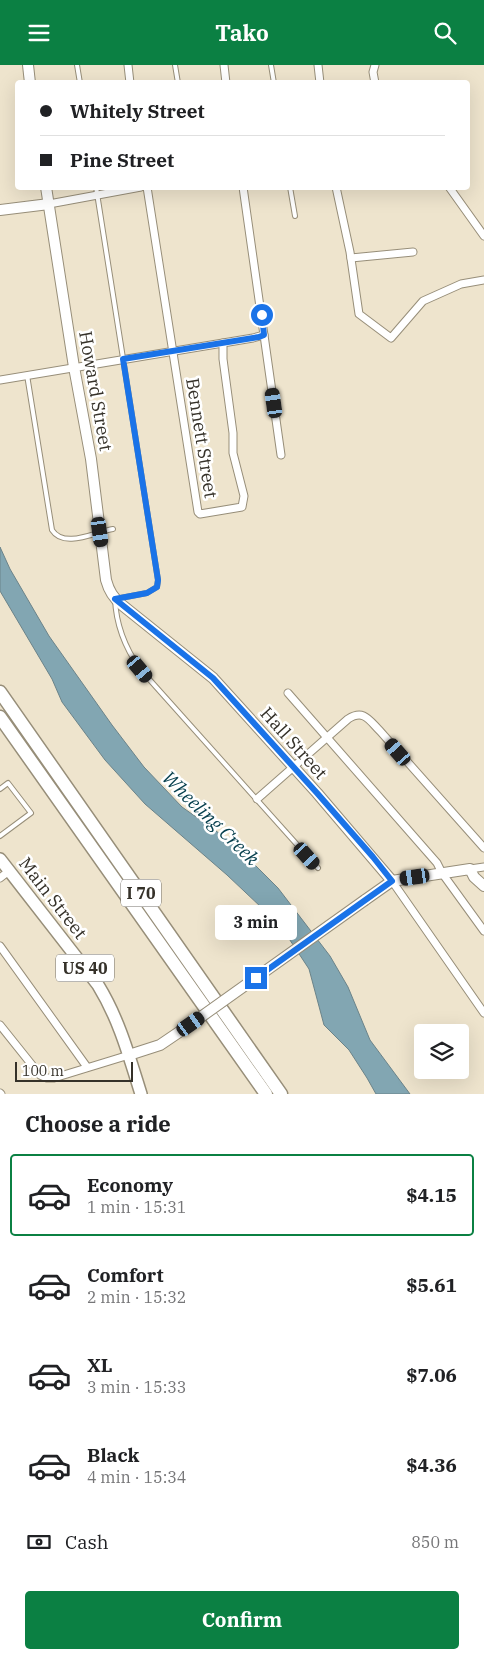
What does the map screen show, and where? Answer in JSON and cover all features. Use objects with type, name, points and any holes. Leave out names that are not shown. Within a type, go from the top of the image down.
[{"type":"highway","name":"I 70","points":[[0,692],[281,1094]]},
{"type":"highway","name":"I 70","points":[[0,717],[266,1094]]},
{"type":"main road","name":"Main Street","points":[[0,859],[4,874],[98,985],[114,1013],[141,1094]]},
{"type":"street","points":[[28,65],[30,80]]},
{"type":"street","points":[[128,65],[130,80]]},
{"type":"street","points":[[224,65],[226,80]]},
{"type":"street","points":[[318,65],[320,80]]},
{"type":"street","points":[[374,80],[373,72],[375,65]]},
{"type":"street","name":"Howard Street","points":[[47,190],[74,367],[91,459],[108,587],[115,599]]},
{"type":"street","name":"Bennett Street","points":[[147,190],[198,512],[200,514],[242,507],[244,496],[232,453],[232,433],[223,359],[223,343]]},
{"type":"street","points":[[243,190],[281,455]]},
{"type":"street","points":[[337,190],[351,258],[360,315],[391,338],[423,301],[461,284],[484,280]]},
{"type":"street","points":[[451,190],[484,236]]},
{"type":"street","points":[[0,210],[49,203],[96,191]]},
{"type":"street","points":[[351,258],[413,252]]},
{"type":"street","points":[[0,380],[264,335]]},
{"type":"street","name":"Hall Street","points":[[115,599],[213,678],[373,857],[392,881]]},
{"type":"street","points":[[288,693],[438,863],[442,873],[484,931]]},
{"type":"street","points":[[257,799],[340,726],[353,716],[361,714],[366,716],[484,848]]},
{"type":"street","points":[[0,1025],[44,1077],[54,1078],[160,1045],[392,881],[484,867]]},
{"type":"street","points":[[470,869],[474,877],[484,886]]},
{"type":"street","points":[[392,881],[484,1013]]},
{"type":"street","points":[[0,946],[87,1067]]},
{"type":"lane","points":[[77,65],[80,80]]},
{"type":"lane","points":[[175,65],[178,80]]},
{"type":"lane","points":[[271,65],[274,80]]},
{"type":"lane","points":[[290,190],[295,217]]},
{"type":"lane","points":[[96,191],[158,580],[157,587],[147,593],[115,599],[116,615],[137,665],[318,868]]},
{"type":"lane","points":[[27,375],[52,530],[58,537],[63,539],[82,537],[113,529]]},
{"type":"lane","points":[[0,789],[8,783],[31,813],[0,836]]},
{"type":"water","points":[[0,547],[10,569],[49,636],[144,767],[182,807],[233,843],[278,888],[330,956],[348,987],[370,1040],[410,1094],[376,1094],[349,1050],[324,1025],[309,969],[280,925],[227,875],[145,804],[105,760],[62,702],[52,679],[0,591]]},
{"type":"route","points":[[256,978],[392,881],[317,793],[213,678],[115,599],[147,593],[157,587],[158,580],[123,359],[259,337],[264,335],[262,315]]},
{"type":"water label","name":"Wheeling Creek","points":[[211,818]]}]
